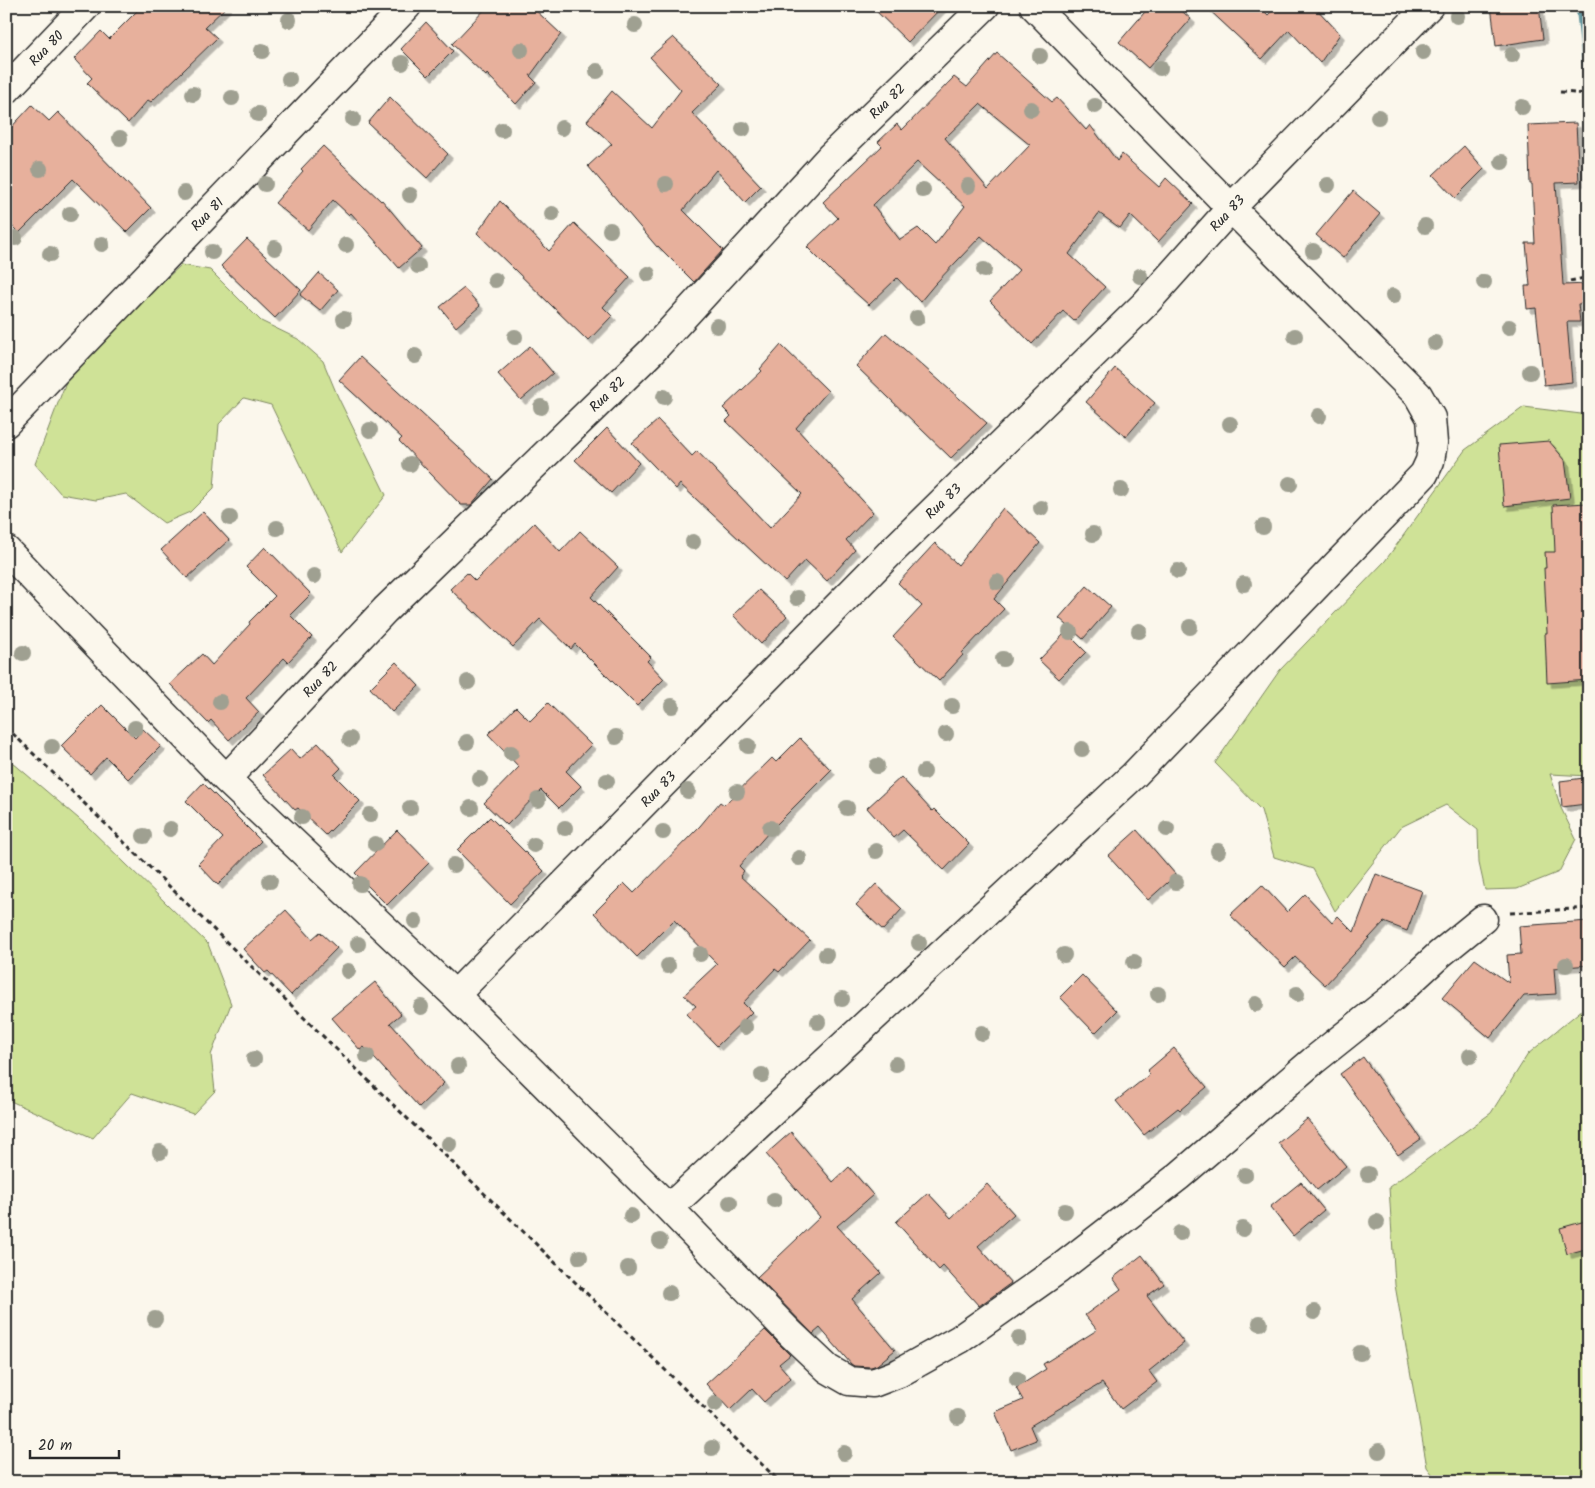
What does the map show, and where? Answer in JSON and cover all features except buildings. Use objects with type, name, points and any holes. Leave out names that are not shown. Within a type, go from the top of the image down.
[{"type":"street","name":"Rua 80","points":[[6,90],[86,6]]},
{"type":"street","name":"Rua 81","points":[[6,423],[407,6]]},
{"type":"street","name":"Rua 82","points":[[226,779],[385,610],[652,351],[831,156],[985,6]]},
{"type":"street","points":[[669,1208],[1134,775],[1424,474],[1430,461],[1433,443],[1431,418],[1418,396],[1034,6]]},
{"type":"street","name":"Rua 83","points":[[455,996],[889,554],[1145,304],[1231,208],[1429,6]]},
{"type":"street","points":[[6,550],[226,779],[455,996],[669,1208],[790,1333],[828,1369],[849,1381],[873,1383],[899,1373],[960,1339],[1059,1270],[1179,1176],[1312,1061],[1392,998],[1440,954],[1483,919]]},
{"type":"path","points":[[1560,92],[1589,94]]},
{"type":"path","points":[[1570,281],[1589,277]]},
{"type":"path","points":[[1582,352],[1589,350]]},
{"type":"path","points":[[6,727],[780,1482]]},
{"type":"path","points":[[1483,919],[1509,913],[1589,908]]},
{"type":"green space","points":[[181,265],[210,270],[261,321],[298,339],[323,361],[338,397],[386,495],[342,552],[271,405],[244,398],[219,424],[214,488],[190,512],[164,523],[126,494],[96,500],[61,494],[35,464],[72,366]]},
{"type":"green space","points":[[1524,407],[1581,414],[1589,413],[1589,776],[1550,774],[1561,808],[1576,839],[1559,872],[1517,889],[1485,890],[1479,863],[1478,830],[1446,805],[1401,827],[1335,911],[1313,869],[1274,857],[1261,810],[1215,763],[1280,670],[1385,561],[1465,450]]},
{"type":"green space","points":[[6,757],[85,824],[208,944],[231,1004],[211,1055],[215,1091],[193,1114],[132,1093],[93,1138],[6,1099]]},
{"type":"green space","points":[[1589,1004],[1589,1482],[1438,1482],[1427,1467],[1395,1285],[1389,1187],[1491,1113],[1528,1054]]},
{"type":"waterway","points":[[1580,6],[1589,86]]}]
